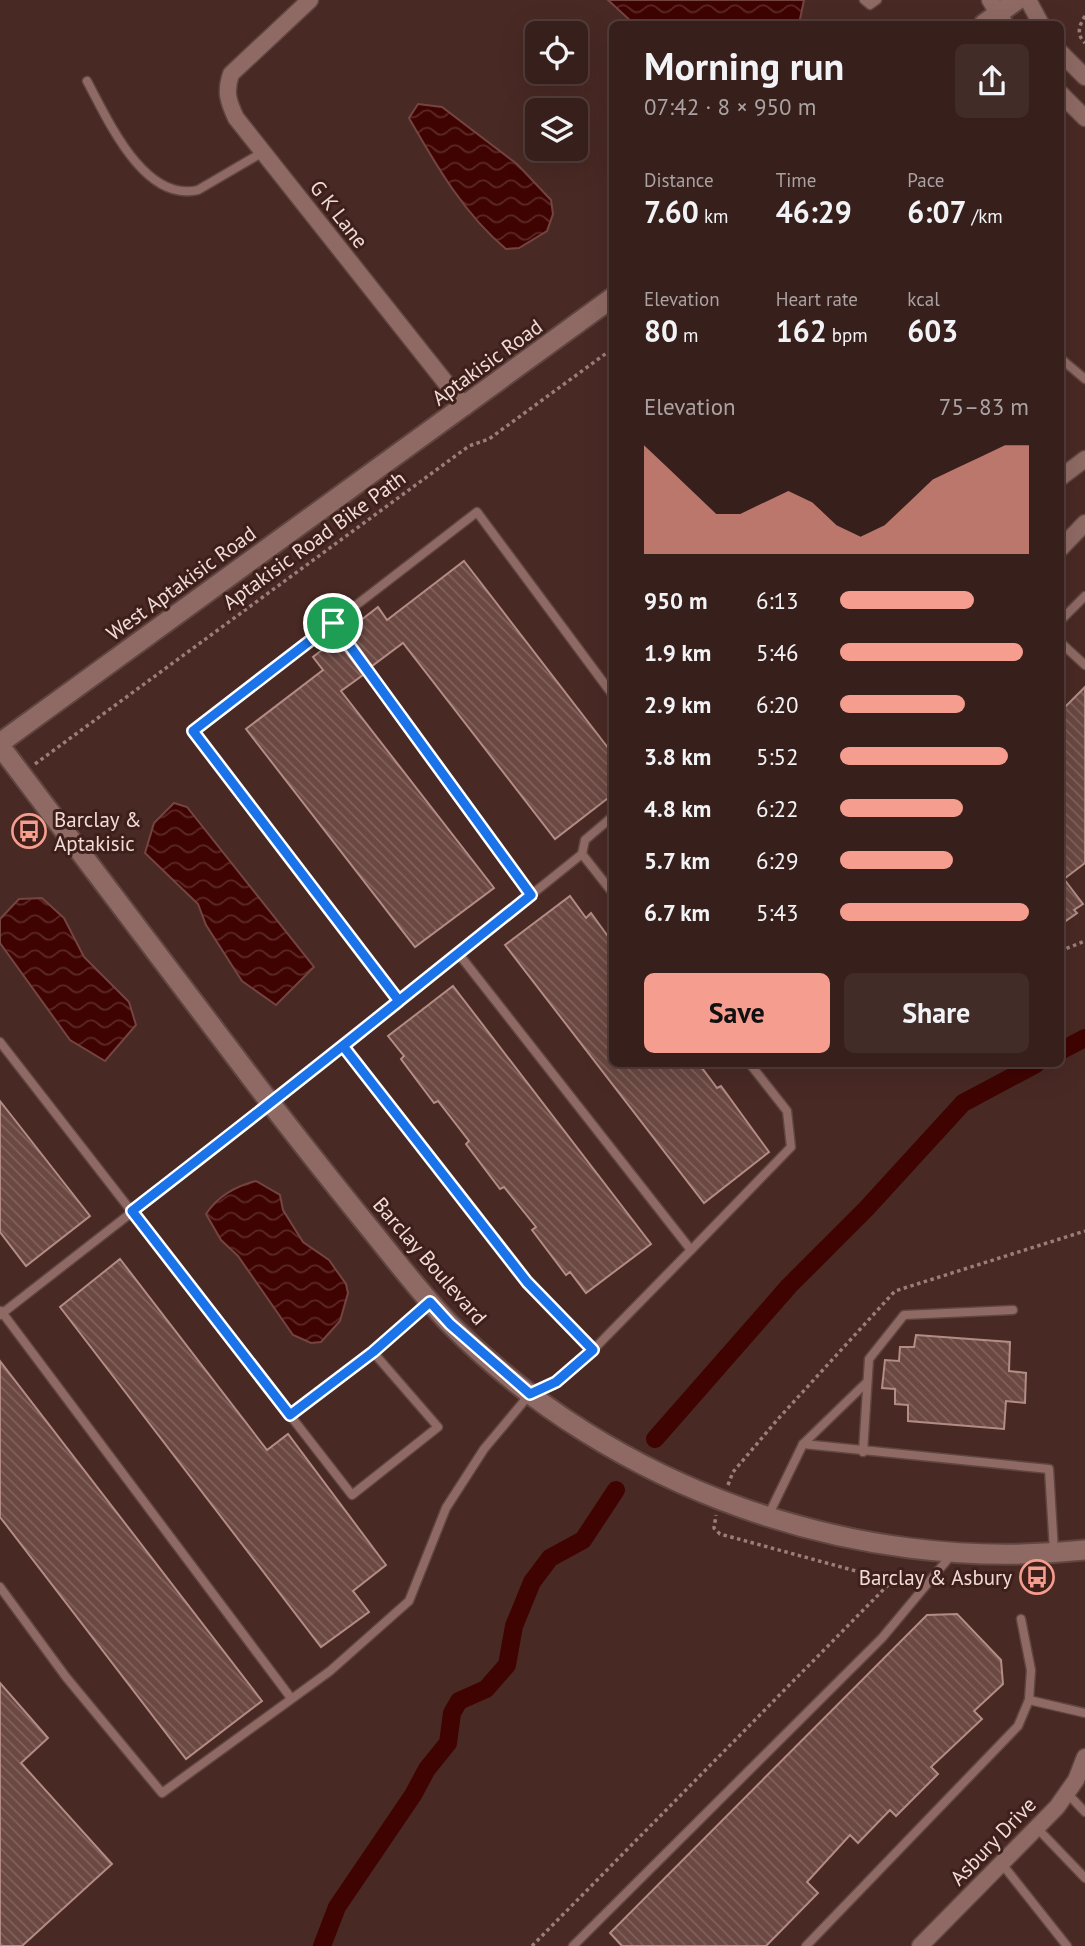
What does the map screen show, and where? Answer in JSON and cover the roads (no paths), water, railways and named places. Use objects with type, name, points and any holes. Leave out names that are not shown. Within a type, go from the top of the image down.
[{"type":"street","name":"G K Lane","points":[[310,0],[231,74],[226,88],[228,100],[236,118],[465,407]]},
{"type":"street","points":[[994,16],[1017,0]]},
{"type":"street","points":[[1028,0],[1039,21]]},
{"type":"street","points":[[1064,56],[1085,77]]},
{"type":"street","points":[[1064,97],[1085,118]]},
{"type":"street","name":"Aptakisic Road","points":[[388,461],[609,300]]},
{"type":"street","points":[[1064,475],[1085,459]]},
{"type":"street","name":"West Aptakisic Road","points":[[0,744],[388,461]]},
{"type":"street","points":[[1064,545],[1085,523]]},
{"type":"street","name":"Barclay Boulevard","points":[[0,744],[271,1104],[430,1302],[450,1324],[530,1394],[579,1428],[645,1466],[710,1498],[768,1516],[880,1545],[953,1553],[1055,1554],[1085,1550]]},
{"type":"street","name":"Asbury Drive","points":[[920,1946],[1037,1828],[1076,1780],[1085,1757]]},
{"type":"lane","points":[[864,0],[870,5],[877,0]]},
{"type":"lane","points":[[87,82],[116,135],[133,159],[151,177],[173,191],[198,190],[263,152]]},
{"type":"lane","points":[[1064,361],[1085,379]]},
{"type":"lane","points":[[399,1001],[193,731],[477,512],[609,690]]},
{"type":"lane","points":[[1064,617],[1085,596]]},
{"type":"lane","points":[[333,623],[531,895]]},
{"type":"lane","points":[[1064,646],[1085,665]]},
{"type":"lane","points":[[291,1699],[1,1313],[271,1104],[582,854],[585,840],[609,820]]},
{"type":"lane","points":[[582,854],[609,888]]},
{"type":"lane","points":[[458,954],[691,1250]]},
{"type":"lane","points":[[0,1042],[352,1495],[438,1427],[373,1352]]},
{"type":"lane","points":[[343,1046],[527,1282],[593,1350]]},
{"type":"lane","points":[[0,1587],[66,1677],[162,1793],[330,1671],[409,1601],[446,1508],[484,1449],[530,1394],[556,1382],[593,1350],[790,1147],[787,1111],[752,1067]]},
{"type":"lane","points":[[290,1415],[373,1352],[430,1302]]},
{"type":"lane","points":[[863,1452],[869,1359],[904,1315],[1013,1310]]},
{"type":"lane","points":[[768,1516],[803,1444],[867,1382]]},
{"type":"lane","points":[[803,1444],[1049,1469],[1055,1554]]},
{"type":"lane","points":[[578,1944],[882,1639],[953,1553]]},
{"type":"lane","points":[[806,1946],[1018,1726],[1030,1700],[1031,1670],[1021,1619]]},
{"type":"lane","points":[[1030,1700],[1085,1713]]},
{"type":"lane","points":[[1067,1793],[1085,1812]]},
{"type":"lane","points":[[1037,1828],[1085,1878]]},
{"type":"lane","points":[[1002,1864],[1067,1946]]},
{"type":"water","points":[[608,0],[804,0],[800,21],[631,21]]},
{"type":"water","points":[[418,104],[442,107],[517,164],[551,200],[553,214],[547,231],[519,248],[506,249],[491,235],[452,188],[409,118]]},
{"type":"water","points":[[174,803],[187,807],[314,967],[276,1005],[242,981],[206,925],[198,904],[145,853],[154,823]]},
{"type":"water","points":[[42,898],[64,918],[84,957],[129,1002],[136,1025],[105,1061],[70,1040],[0,943],[0,919],[19,899]]},
{"type":"water","points":[[256,1181],[280,1195],[283,1210],[303,1242],[329,1260],[346,1284],[348,1293],[340,1321],[321,1342],[311,1343],[293,1335],[238,1256],[221,1240],[206,1214],[228,1193]]},
{"type":"waterway","points":[[1064,1049],[1085,1038]]},
{"type":"waterway","points":[[655,1439],[789,1286],[866,1209],[963,1103],[1030,1067]]},
{"type":"waterway","points":[[322,1946],[337,1907],[413,1795],[427,1769],[448,1743],[452,1713],[459,1701],[486,1689],[507,1665],[514,1626],[532,1582],[550,1558],[583,1540],[616,1490]]},
{"type":"place","name":"Barclay & Aptakisic","points":[[29,831]]},
{"type":"place","name":"Barclay & Asbury","points":[[1037,1577]]}]
